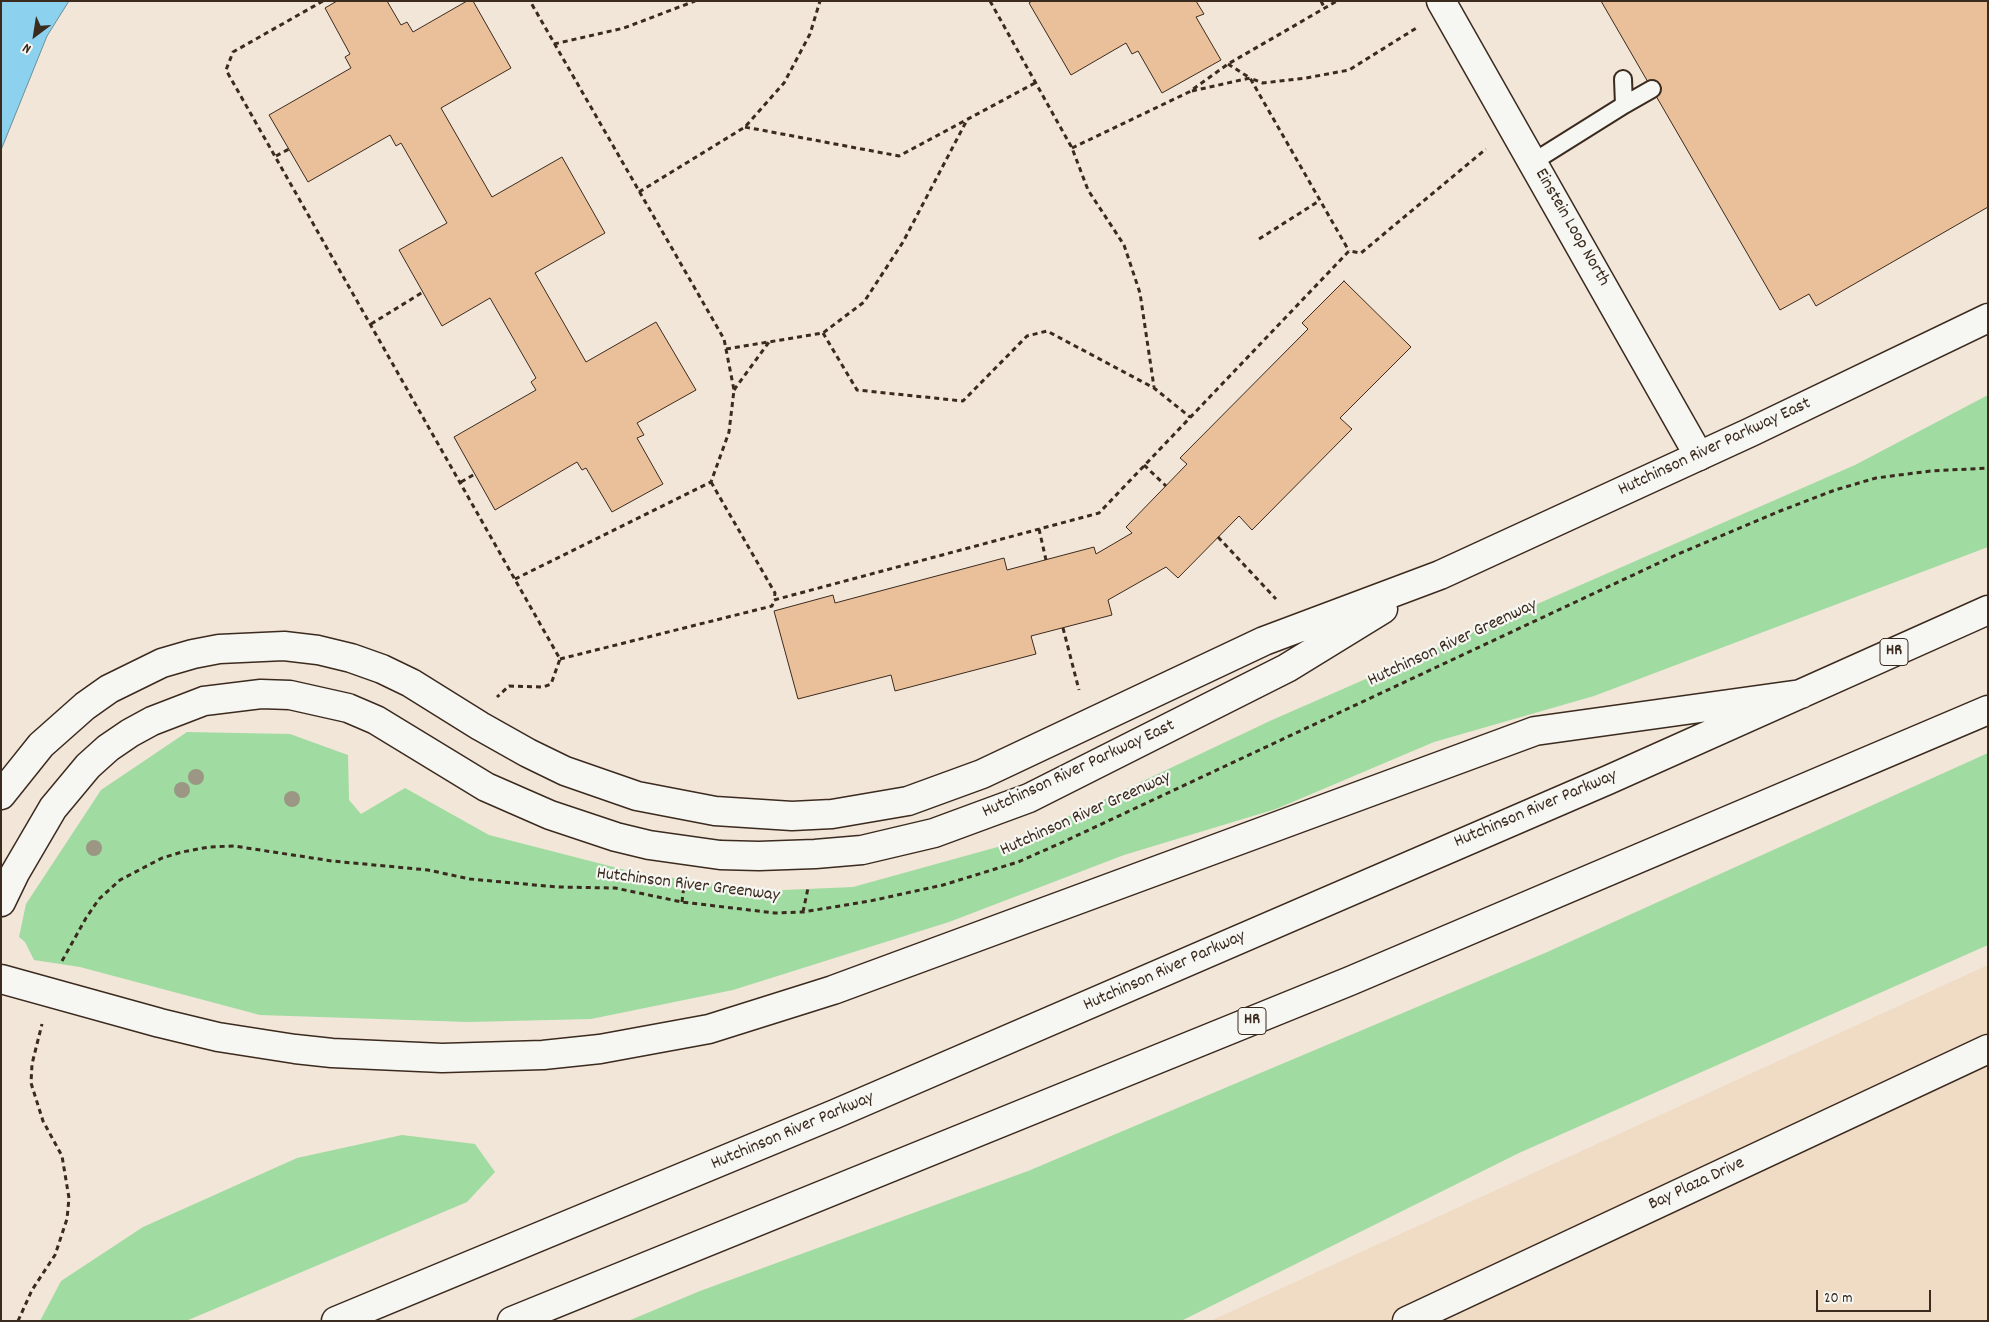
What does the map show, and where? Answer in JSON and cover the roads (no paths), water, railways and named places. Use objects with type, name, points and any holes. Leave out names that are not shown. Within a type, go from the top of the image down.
[{"type":"main road","name":"Einstein Loop North","points":[[1443,5],[1699,456]]},
{"type":"main road","name":"Hutchinson River Parkway East","points":[[1,795],[41,745],[85,706],[109,689],[162,664],[218,649],[284,646],[318,650],[351,658],[411,683],[480,726],[565,771],[637,796],[715,811],[792,816],[832,814],[908,801],[982,774],[1264,641],[1440,575],[1699,456],[1988,318]]},
{"type":"main road","name":"Hutchinson River Parkway East","points":[[1,902],[15,873],[53,808],[88,766],[108,748],[130,733],[152,721],[204,701],[261,694],[290,695],[348,708],[384,724],[486,787],[550,815],[616,837],[650,845],[720,855],[759,856],[862,850],[934,833],[1029,798],[1287,668],[1440,575]]},
{"type":"main road","name":"Hutchinson River Parkway","points":[[336,1321],[835,1114],[1801,694],[1988,610]]},
{"type":"main road","points":[[1,979],[218,1037],[332,1053],[419,1057],[499,1057],[600,1049],[651,1041],[726,1024],[833,990],[1535,731],[1801,694]]},
{"type":"main road","name":"HR","points":[[512,1321],[1359,978],[1988,710]]},
{"type":"main road","name":"Bay Plaza Drive","points":[[1406,1321],[1988,1049]]},
{"type":"lane","points":[[1623,79],[1624,105]]},
{"type":"lane","points":[[1533,162],[1652,88]]},
{"type":"water","points":[[1,1],[69,1],[47,36],[1,150]]}]
